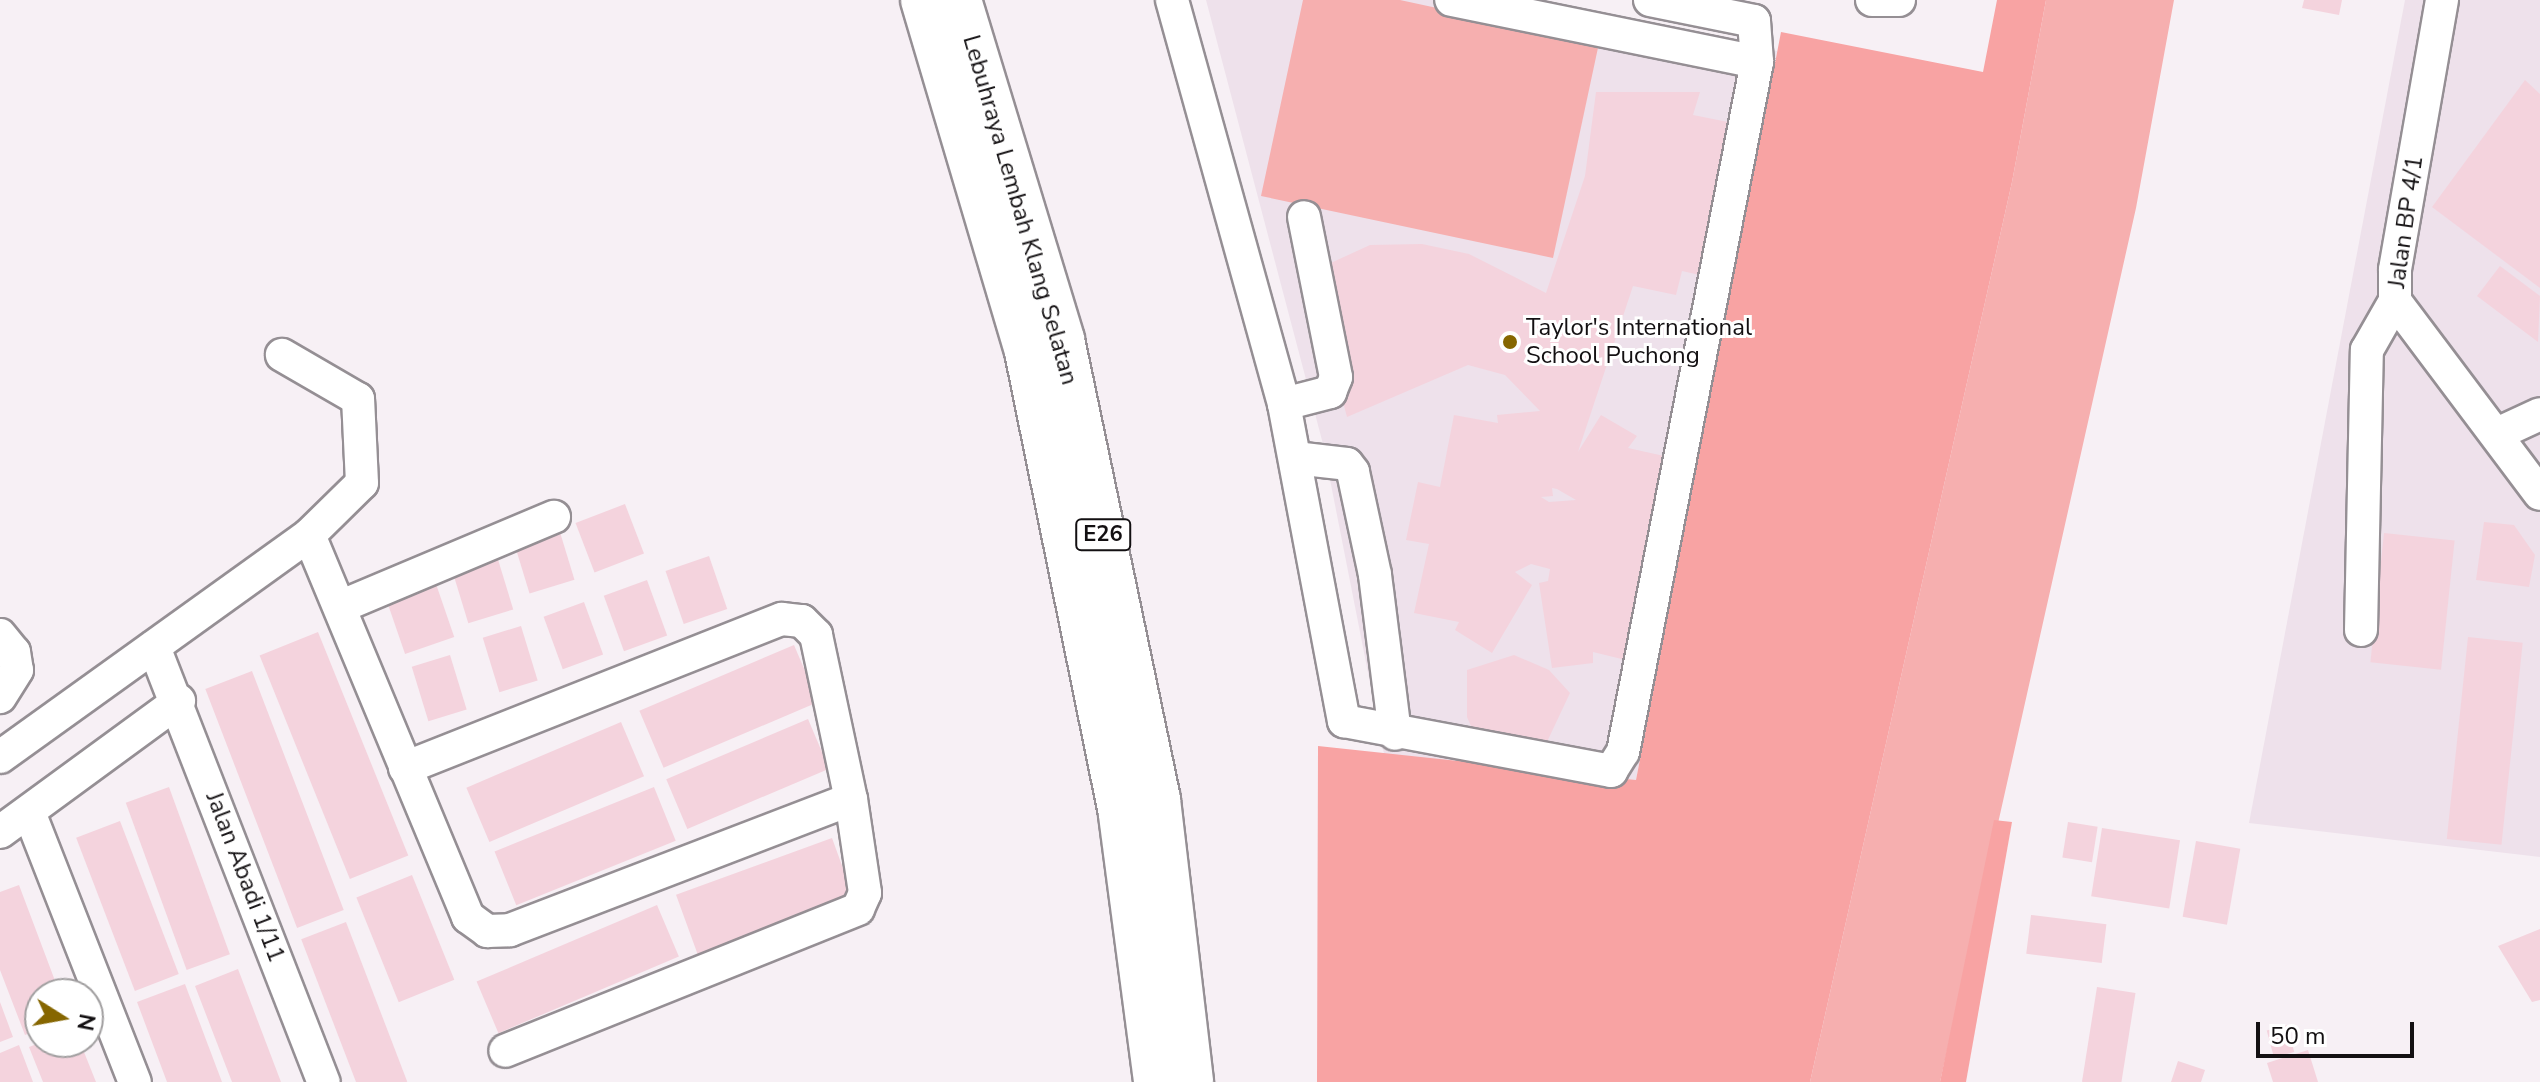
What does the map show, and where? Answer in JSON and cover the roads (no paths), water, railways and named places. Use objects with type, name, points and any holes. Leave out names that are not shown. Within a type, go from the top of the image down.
[{"type":"highway","name":"Lebuhraya Lembah Klang Selatan","points":[[923,0],[1027,351],[1121,815],[1156,1082]]},
{"type":"highway","name":"Lebuhraya Lembah Klang Selatan","points":[[959,0],[1062,340],[1158,800],[1191,1082]]},
{"type":"street","points":[[1172,0],[1284,404],[1344,721],[1395,734],[1611,771],[1619,764],[1757,62],[1754,21],[1660,1]]},
{"type":"street","points":[[1451,0],[1757,62]]},
{"type":"street","points":[[1872,0],[1899,0]]},
{"type":"street","name":"Jalan BP 4/1","points":[[2442,0],[2395,270],[2395,301],[2540,494]]},
{"type":"street","points":[[1284,404],[1330,392],[1336,377],[1304,217]]},
{"type":"street","points":[[2361,630],[2367,350],[2395,301]]},
{"type":"street","points":[[0,757],[160,659],[309,535],[362,483],[358,399],[282,355]]},
{"type":"street","points":[[2497,434],[2540,414]]},
{"type":"street","points":[[1295,458],[1347,464],[1353,472],[1375,575],[1395,734]]},
{"type":"street","points":[[342,606],[554,517]]},
{"type":"street","points":[[309,535],[342,606],[405,768],[468,917],[498,931],[851,799]]},
{"type":"street","points":[[405,768],[792,618],[816,635],[851,799],[865,893],[858,909],[505,1051]]},
{"type":"street","points":[[0,635],[14,652],[17,670],[0,697]]},
{"type":"street","name":"Jalan Abadi 1/11","points":[[160,659],[179,701],[324,1082]]},
{"type":"street","points":[[0,832],[179,701]]},
{"type":"street","points":[[29,812],[135,1082]]},
{"type":"place","name":"Taylor's International School Puchong","points":[[1510,342]]}]
